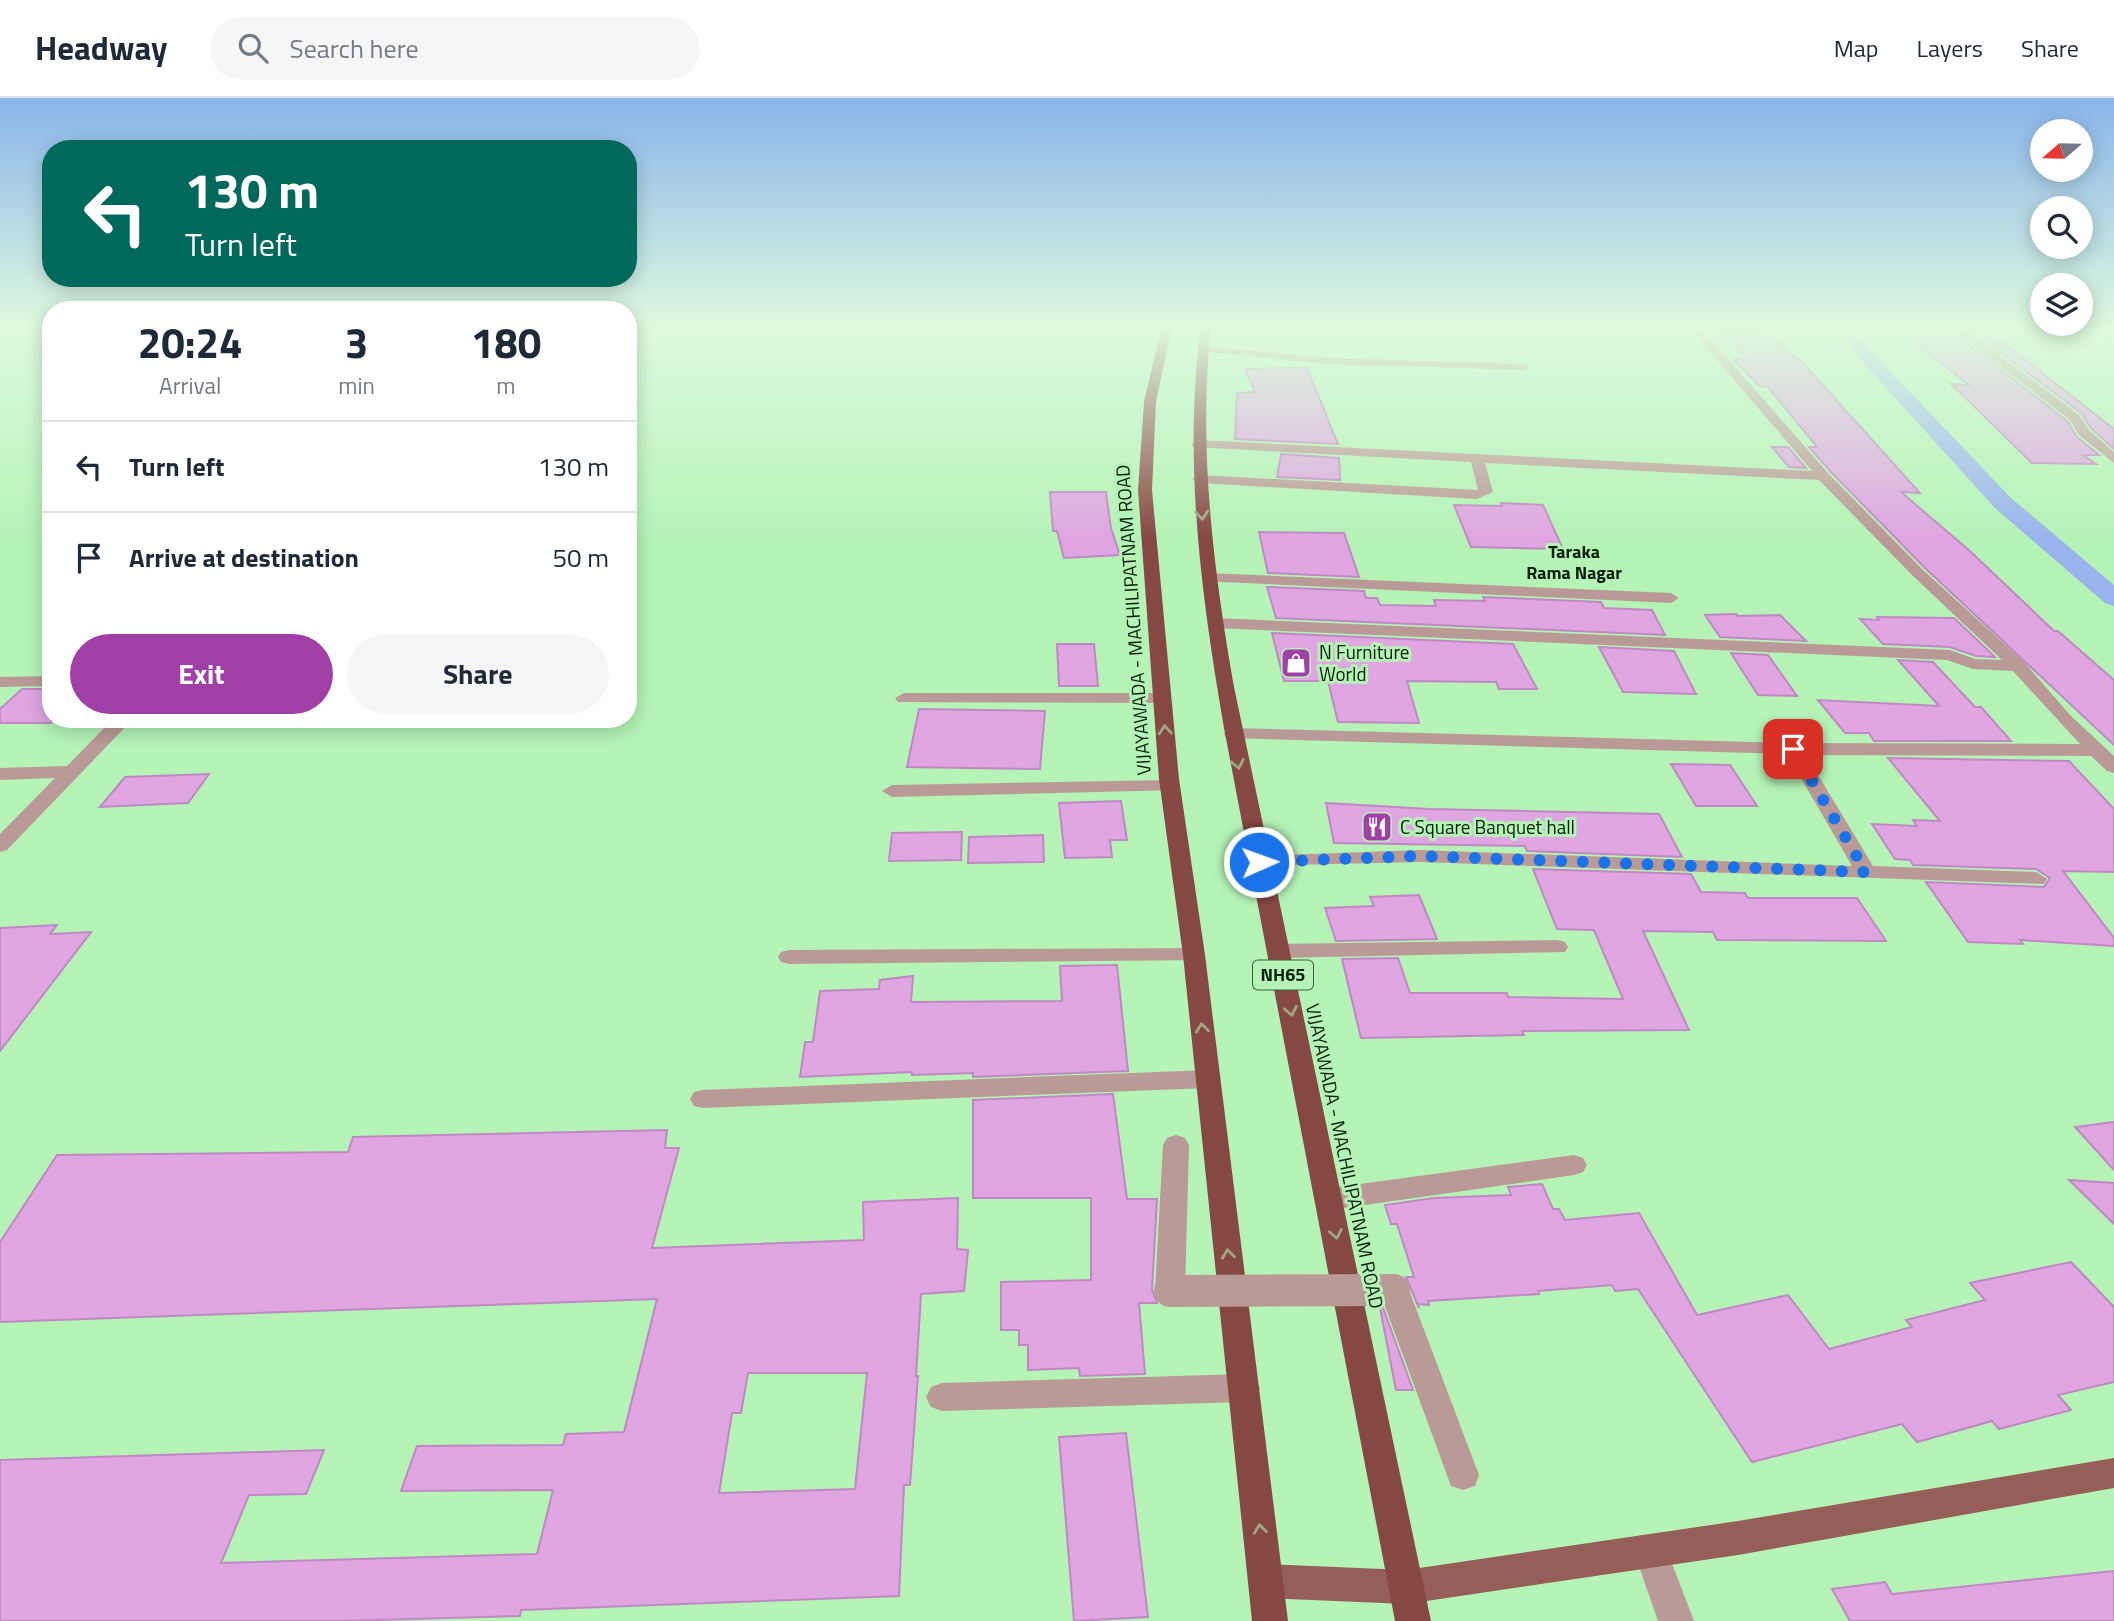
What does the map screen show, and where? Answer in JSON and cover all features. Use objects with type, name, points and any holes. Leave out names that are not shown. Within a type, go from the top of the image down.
[{"type":"highway","name":"VIJAYAWADA - MACHILIPATNAM ROAD","points":[[1151,396],[1145,490],[1170,786],[1194,955],[1270,1621]]},
{"type":"highway","name":"VIJAYAWADA - MACHILIPATNAM ROAD","points":[[1200,396],[1199,479],[1208,578],[1233,734],[1413,1621]]},
{"type":"main road","points":[[1266,1581],[1406,1587],[1651,1552],[2114,1473]]},
{"type":"street","points":[[1754,396],[1824,476],[1917,572],[2018,666],[2114,768]]},
{"type":"street","points":[[2046,396],[2075,418],[2084,432],[2114,459]]},
{"type":"street","points":[[1198,444],[1824,476]]},
{"type":"street","points":[[1199,479],[1477,495],[1486,492],[1477,457]]},
{"type":"street","points":[[1208,578],[1671,598]]},
{"type":"street","points":[[1215,623],[1950,655],[1973,664],[2018,666]]},
{"type":"street","points":[[0,682],[42,681]]},
{"type":"street","points":[[904,698],[1163,698]]},
{"type":"street","points":[[0,846],[115,728]]},
{"type":"street","points":[[1233,734],[1793,749],[2095,750]]},
{"type":"street","points":[[1793,749],[1866,872]]},
{"type":"street","points":[[0,774],[70,772]]},
{"type":"street","points":[[892,791],[1170,786]]},
{"type":"street","points":[[1259,862],[1420,856],[2036,879]]},
{"type":"street","points":[[1278,951],[1557,947]]},
{"type":"street","points":[[789,957],[1194,955]]},
{"type":"street","points":[[703,1099],[1208,1079]]},
{"type":"street","points":[[1176,1145],[1170,1291],[1394,1290],[1464,1475]]},
{"type":"street","points":[[1329,1199],[1574,1165]]},
{"type":"street","points":[[942,1397],[1244,1388]]},
{"type":"street","points":[[1651,1552],[1676,1621]]},
{"type":"building","points":[[1237,396],[1318,396],[1338,444],[1235,439]]},
{"type":"building","points":[[1775,396],[1833,396],[1920,493],[1901,492],[1971,552],[2054,631],[2058,631],[2114,680],[2114,745],[1924,567],[1809,447],[1817,447]]},
{"type":"building","points":[[1963,396],[2035,396],[2068,422],[2077,437],[2099,455],[2083,455],[2096,464],[2032,463]]},
{"type":"building","points":[[2058,396],[2072,396],[2114,429],[2114,449],[2091,428],[2081,413]]},
{"type":"building","points":[[1772,447],[1788,447],[1806,468],[1789,467]]},
{"type":"building","points":[[1281,454],[1339,458],[1340,480],[1277,477]]},
{"type":"building","points":[[1050,492],[1106,492],[1111,528],[1120,555],[1064,558],[1057,531],[1053,531]]},
{"type":"building","points":[[1501,503],[1543,505],[1563,549],[1471,547],[1454,505],[1502,506]]},
{"type":"building","points":[[1259,532],[1344,533],[1359,577],[1268,573]]},
{"type":"building","points":[[1267,587],[1364,591],[1366,598],[1377,598],[1380,605],[1436,606],[1434,600],[1485,601],[1483,597],[1601,602],[1604,608],[1652,610],[1665,635],[1276,618]]},
{"type":"building","points":[[1705,615],[1780,615],[1806,641],[1720,637]]},
{"type":"building","points":[[1877,617],[1954,618],[1995,657],[1976,656],[1950,647],[1883,644],[1860,619],[1879,620]]},
{"type":"building","points":[[1272,633],[1513,644],[1537,689],[1499,689],[1496,682],[1407,681],[1419,723],[1338,722],[1328,681],[1284,681]]},
{"type":"building","points":[[1057,644],[1094,644],[1098,686],[1059,686]]},
{"type":"building","points":[[1599,647],[1674,651],[1696,694],[1623,692]]},
{"type":"building","points":[[1731,653],[1768,655],[1797,696],[1758,695]]},
{"type":"building","points":[[1898,660],[1933,662],[1975,707],[1981,707],[2011,741],[1874,741],[1869,733],[1845,733],[1818,700],[1939,706]]},
{"type":"building","points":[[22,689],[42,689],[42,723],[0,723],[0,709]]},
{"type":"building","points":[[919,709],[1045,711],[1040,769],[907,767]]},
{"type":"building","points":[[1888,758],[2069,761],[2114,809],[2114,872],[2063,871],[2114,938],[2114,946],[2020,940],[2023,944],[1968,942],[1926,882],[2044,887],[2050,878],[2036,869],[1913,865],[1910,860],[1895,859],[1872,824],[1917,826],[1913,820],[1940,821]]},
{"type":"building","points":[[1671,764],[1730,765],[1757,806],[1696,806]]},
{"type":"building","points":[[209,774],[188,803],[100,807],[125,777]]},
{"type":"building","points":[[1121,801],[1127,840],[1110,840],[1112,857],[1065,858],[1059,803]]},
{"type":"building","points":[[1326,803],[1429,809],[1659,814],[1682,857],[1527,851],[1525,846],[1334,843]]},
{"type":"building","points":[[962,832],[961,860],[889,861],[892,833]]},
{"type":"building","points":[[1043,835],[1044,862],[968,863],[969,837]]},
{"type":"building","points":[[1533,869],[1691,874],[1701,892],[1745,893],[1748,898],[1857,898],[1886,941],[1717,940],[1713,932],[1643,931],[1689,1030],[1522,1031],[1524,1035],[1361,1038],[1342,959],[1398,958],[1410,993],[1507,993],[1508,997],[1623,999],[1594,930],[1557,929]]},
{"type":"building","points":[[1419,895],[1437,939],[1336,941],[1325,908],[1374,906],[1370,897]]},
{"type":"building","points":[[57,925],[50,934],[91,932],[0,1051],[0,928]]},
{"type":"building","points":[[1117,965],[1128,1071],[973,1077],[973,1073],[912,1075],[912,1072],[800,1077],[805,1042],[813,1042],[820,991],[879,989],[880,980],[913,976],[911,1002],[1062,1001],[1060,966]]},
{"type":"building","points":[[1113,1094],[1127,1199],[1157,1199],[1152,1290],[1157,1303],[1139,1303],[1145,1374],[1080,1376],[1079,1368],[1028,1370],[1028,1345],[1019,1345],[1019,1330],[1001,1330],[1001,1282],[1091,1280],[1091,1198],[973,1198],[973,1100]]},
{"type":"building","points":[[2114,1122],[2114,1170],[2075,1127]]},
{"type":"building","points":[[667,1130],[665,1148],[679,1148],[652,1248],[864,1240],[863,1202],[958,1198],[957,1249],[968,1250],[964,1291],[921,1294],[910,1485],[904,1485],[899,1596],[521,1610],[520,1616],[342,1621],[0,1621],[0,1460],[324,1450],[306,1494],[249,1495],[221,1563],[537,1554],[553,1490],[401,1491],[417,1446],[563,1445],[566,1434],[624,1432],[657,1299],[0,1322],[0,1242],[57,1155],[348,1152],[353,1137]],"holes":[[[748,1373],[867,1373],[855,1489],[719,1493],[732,1413],[741,1413]]]},
{"type":"building","points":[[2069,1180],[2114,1183],[2114,1224]]},
{"type":"building","points":[[1542,1184],[1553,1209],[1559,1209],[1565,1220],[1639,1213],[1697,1315],[1788,1295],[1829,1349],[1912,1327],[1906,1320],[1985,1300],[1970,1283],[2071,1262],[2114,1307],[2114,1382],[2058,1395],[2071,1410],[1999,1429],[1992,1421],[1917,1442],[1902,1424],[1752,1462],[1638,1289],[1615,1291],[1612,1285],[1538,1291],[1539,1294],[1428,1301],[1429,1305],[1418,1304],[1419,1308],[1406,1277],[1414,1277],[1397,1224],[1391,1224],[1385,1205],[1434,1198],[1511,1195],[1508,1187]]},
{"type":"building","points":[[1380,1308],[1383,1308],[1413,1390],[1396,1390]]},
{"type":"building","points":[[1126,1433],[1148,1617],[1074,1621],[1059,1437]]},
{"type":"building","points":[[2114,1571],[2114,1621],[1850,1621],[1832,1589],[1885,1582],[1892,1594]]},
{"type":"waterway","points":[[1903,396],[2003,503],[2114,598]]},
{"type":"place","name":"N Furniture World","points":[[1296,663]]},
{"type":"place","name":"C Square Banquet hall","points":[[1377,827]]},
{"type":"district","name":"Taraka Rama Nagar","points":[[1574,562]]},
{"type":"route","points":[[1259,862],[1420,856],[1651,867],[1866,872],[1793,749]]}]
